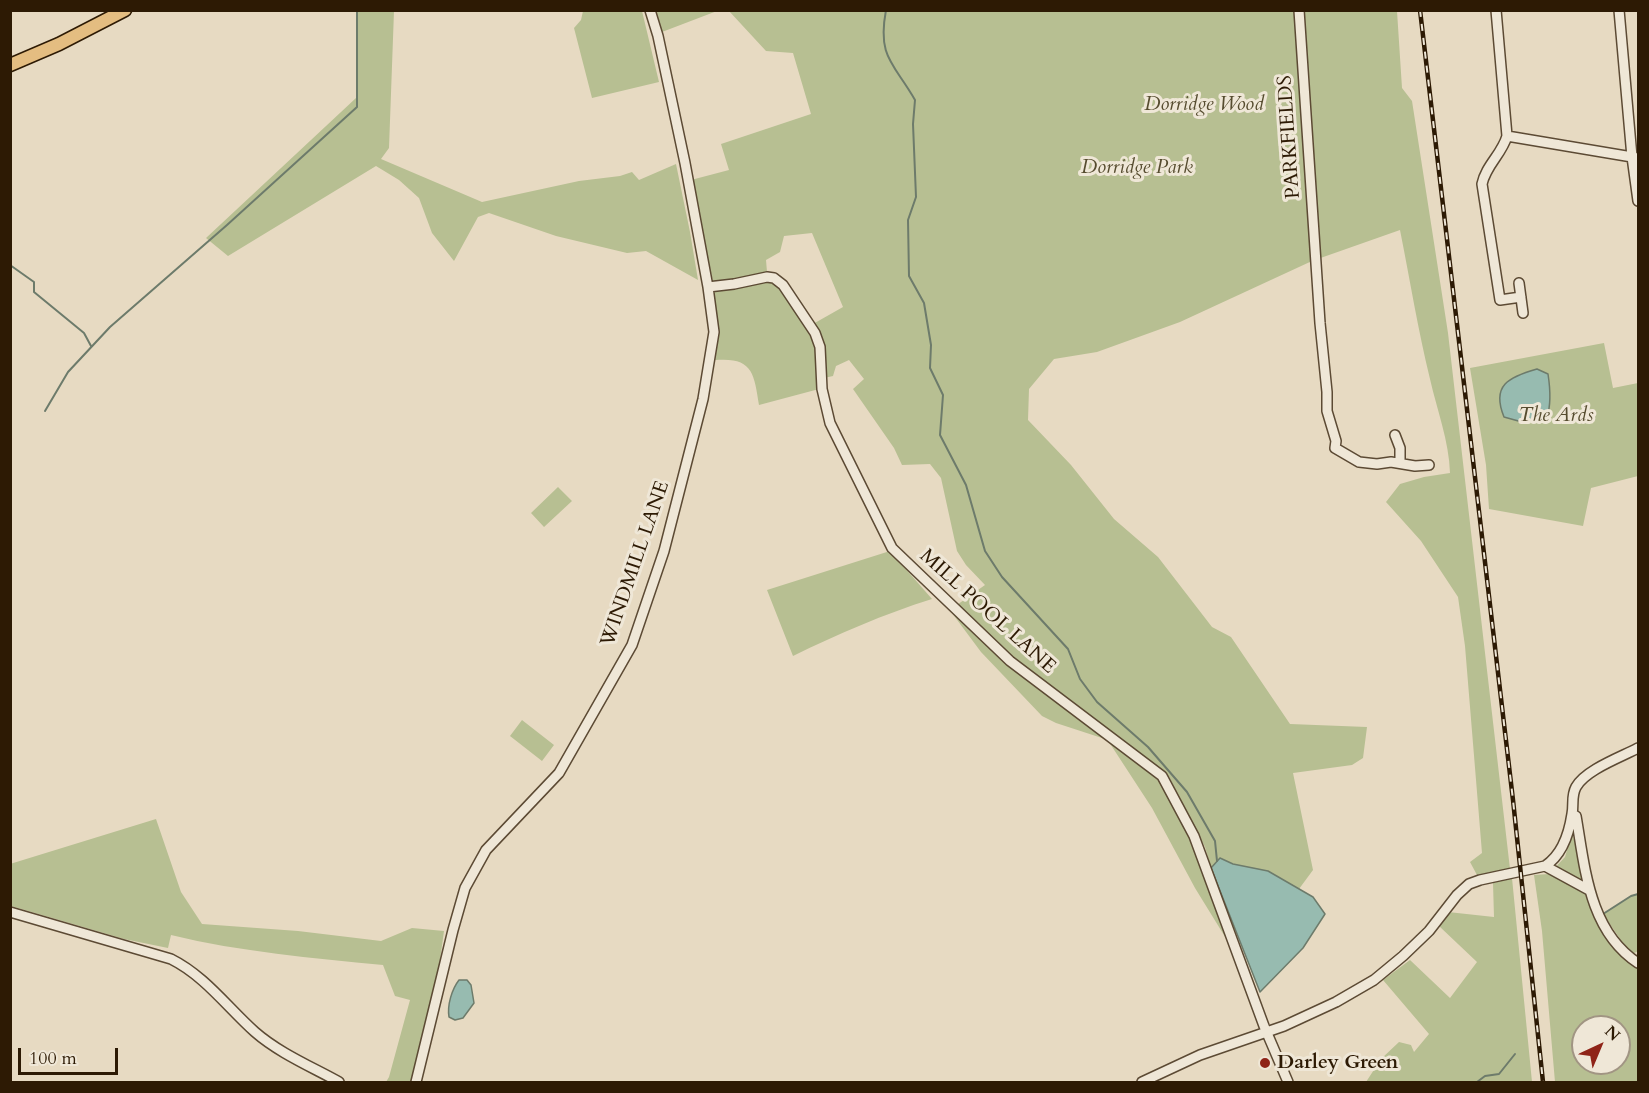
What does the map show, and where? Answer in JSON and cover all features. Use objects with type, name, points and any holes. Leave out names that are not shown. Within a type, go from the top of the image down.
[{"type":"main road","points":[[10,65],[59,44],[125,10]]},
{"type":"street","name":"WINDMILL LANE","points":[[416,1083],[465,888],[486,850],[559,773],[632,645],[664,551],[704,399],[714,332],[708,287],[685,163],[658,36],[650,10]]},
{"type":"street","name":"PARKFIELDS","points":[[1299,10],[1315,260],[1328,413],[1336,441],[1335,448],[1345,456],[1359,462],[1429,465]]},
{"type":"street","points":[[1496,10],[1507,136],[1504,146],[1485,173],[1482,184],[1500,300],[1521,297]]},
{"type":"street","points":[[1618,10],[1638,201]]},
{"type":"street","points":[[1507,136],[1635,158]]},
{"type":"street","name":"MILL POOL LANE","points":[[708,287],[766,277],[774,278],[783,285],[815,333],[820,347],[822,389],[830,423],[892,548],[1010,661],[1162,776],[1194,836],[1288,1083]]},
{"type":"street","points":[[1519,283],[1523,313]]},
{"type":"street","points":[[1395,435],[1400,448],[1400,463]]},
{"type":"street","points":[[1142,1083],[1200,1055],[1267,1032],[1327,1006],[1374,980],[1429,931],[1457,895],[1473,881],[1545,866],[1553,861],[1563,846],[1572,814],[1572,794],[1576,785],[1583,778],[1638,748]]},
{"type":"street","points":[[1572,814],[1576,816],[1590,890],[1602,920],[1617,946],[1638,963]]},
{"type":"street","points":[[1545,866],[1590,890]]},
{"type":"street","points":[[10,912],[171,958],[189,968],[256,1033],[274,1046],[339,1083]]},
{"type":"green space","points":[[656,10],[717,10],[717,11],[662,32]]},
{"type":"green space","points":[[356,11],[394,11],[389,148],[381,159],[482,202],[632,172],[639,180],[676,164],[698,280],[646,251],[627,253],[556,236],[489,213],[478,217],[454,261],[432,233],[419,198],[399,180],[376,166],[228,256],[206,238],[356,98]]},
{"type":"green space","points":[[583,11],[642,11],[659,82],[592,98],[574,28],[581,20]]},
{"type":"green space","points":[[729,11],[1397,11],[1402,88],[1412,101],[1448,333],[1510,869],[1477,875],[1470,862],[1482,853],[1465,646],[1458,597],[1421,541],[1386,502],[1400,484],[1450,473],[1445,437],[1426,361],[1400,230],[1312,261],[1180,322],[1097,352],[1054,359],[1029,389],[1028,420],[1071,465],[1114,519],[1158,557],[1212,627],[1231,637],[1290,724],[1367,727],[1363,758],[1352,765],[1293,773],[1313,870],[1299,889],[1268,871],[1233,864],[1220,858],[1211,868],[1205,847],[1169,777],[1011,659],[954,607],[985,585],[966,565],[957,551],[941,478],[930,464],[902,465],[894,448],[853,389],[864,379],[849,360],[836,366],[833,376],[824,378],[813,324],[843,307],[812,233],[784,236],[780,252],[766,260],[767,272],[713,282],[691,180],[729,170],[721,144],[811,114],[793,53],[766,51]]},
{"type":"green space","points":[[774,283],[779,287],[810,331],[818,351],[819,389],[759,405],[753,375],[749,369],[737,361],[715,360],[719,334],[714,292]]},
{"type":"green space","name":"The Ards","points":[[1604,343],[1613,388],[1638,383],[1638,476],[1591,488],[1583,526],[1489,509],[1486,465],[1470,368]]},
{"type":"green space","points":[[558,487],[572,501],[544,527],[531,513]]},
{"type":"green space","points":[[890,551],[932,599],[861,625],[793,656],[767,590]]},
{"type":"green space","points":[[949,609],[1006,663],[1105,739],[1042,716],[981,652]]},
{"type":"green space","points":[[522,720],[554,745],[542,761],[510,736]]},
{"type":"green space","points":[[1107,739],[1160,778],[1190,835],[1227,940],[1195,888],[1152,808]]},
{"type":"green space","points":[[156,819],[181,892],[202,924],[298,931],[381,941],[412,928],[444,931],[436,989],[412,1082],[386,1082],[410,1000],[395,996],[383,965],[250,950],[171,935],[168,948],[124,939],[11,906],[10,864]]},
{"type":"green space","points":[[1572,834],[1585,874],[1587,896],[1606,934],[1638,966],[1638,1082],[1555,1082],[1542,931],[1534,875],[1549,874],[1565,857]]},
{"type":"green space","points":[[1512,878],[1532,1082],[1366,1082],[1381,1059],[1399,1042],[1411,1045],[1414,1052],[1429,1034],[1383,980],[1410,960],[1450,998],[1477,962],[1439,926],[1448,912],[1494,917],[1493,883]]},
{"type":"green space","points":[[1638,894],[1638,951],[1631,955],[1603,914]]},
{"type":"water","points":[[1537,369],[1548,374],[1550,396],[1547,417],[1522,422],[1504,417],[1500,397],[1505,384],[1518,375]]},
{"type":"water","points":[[1220,858],[1233,864],[1268,871],[1313,897],[1325,914],[1303,948],[1260,992],[1211,868]]},
{"type":"water","points":[[459,980],[467,980],[471,985],[474,1003],[463,1018],[455,1020],[449,1017],[449,1002]]},
{"type":"waterway","points":[[45,411],[68,372],[110,327],[357,107],[357,10]]},
{"type":"waterway","points":[[886,10],[884,26],[886,50],[894,68],[915,100],[913,124],[916,197],[908,220],[909,276],[924,303],[931,345],[930,368],[943,395],[940,435],[966,485],[985,551],[1002,577],[1068,649],[1080,679],[1097,702],[1148,747],[1187,792],[1215,841],[1217,861]]},
{"type":"waterway","points":[[10,265],[34,282],[34,292],[84,333],[91,346]]},
{"type":"waterway","points":[[1603,914],[1638,894]]},
{"type":"waterway","points":[[1477,1082],[1485,1076],[1499,1074],[1515,1054]]},
{"type":"railway","points":[[1420,10],[1513,800],[1543,1082]]},
{"type":"place","name":"Darley Green","points":[[1265,1063]]},
{"type":"park label","name":"Dorridge Wood","points":[[1204,105]]},
{"type":"park label","name":"Dorridge Park","points":[[1137,168]]}]
